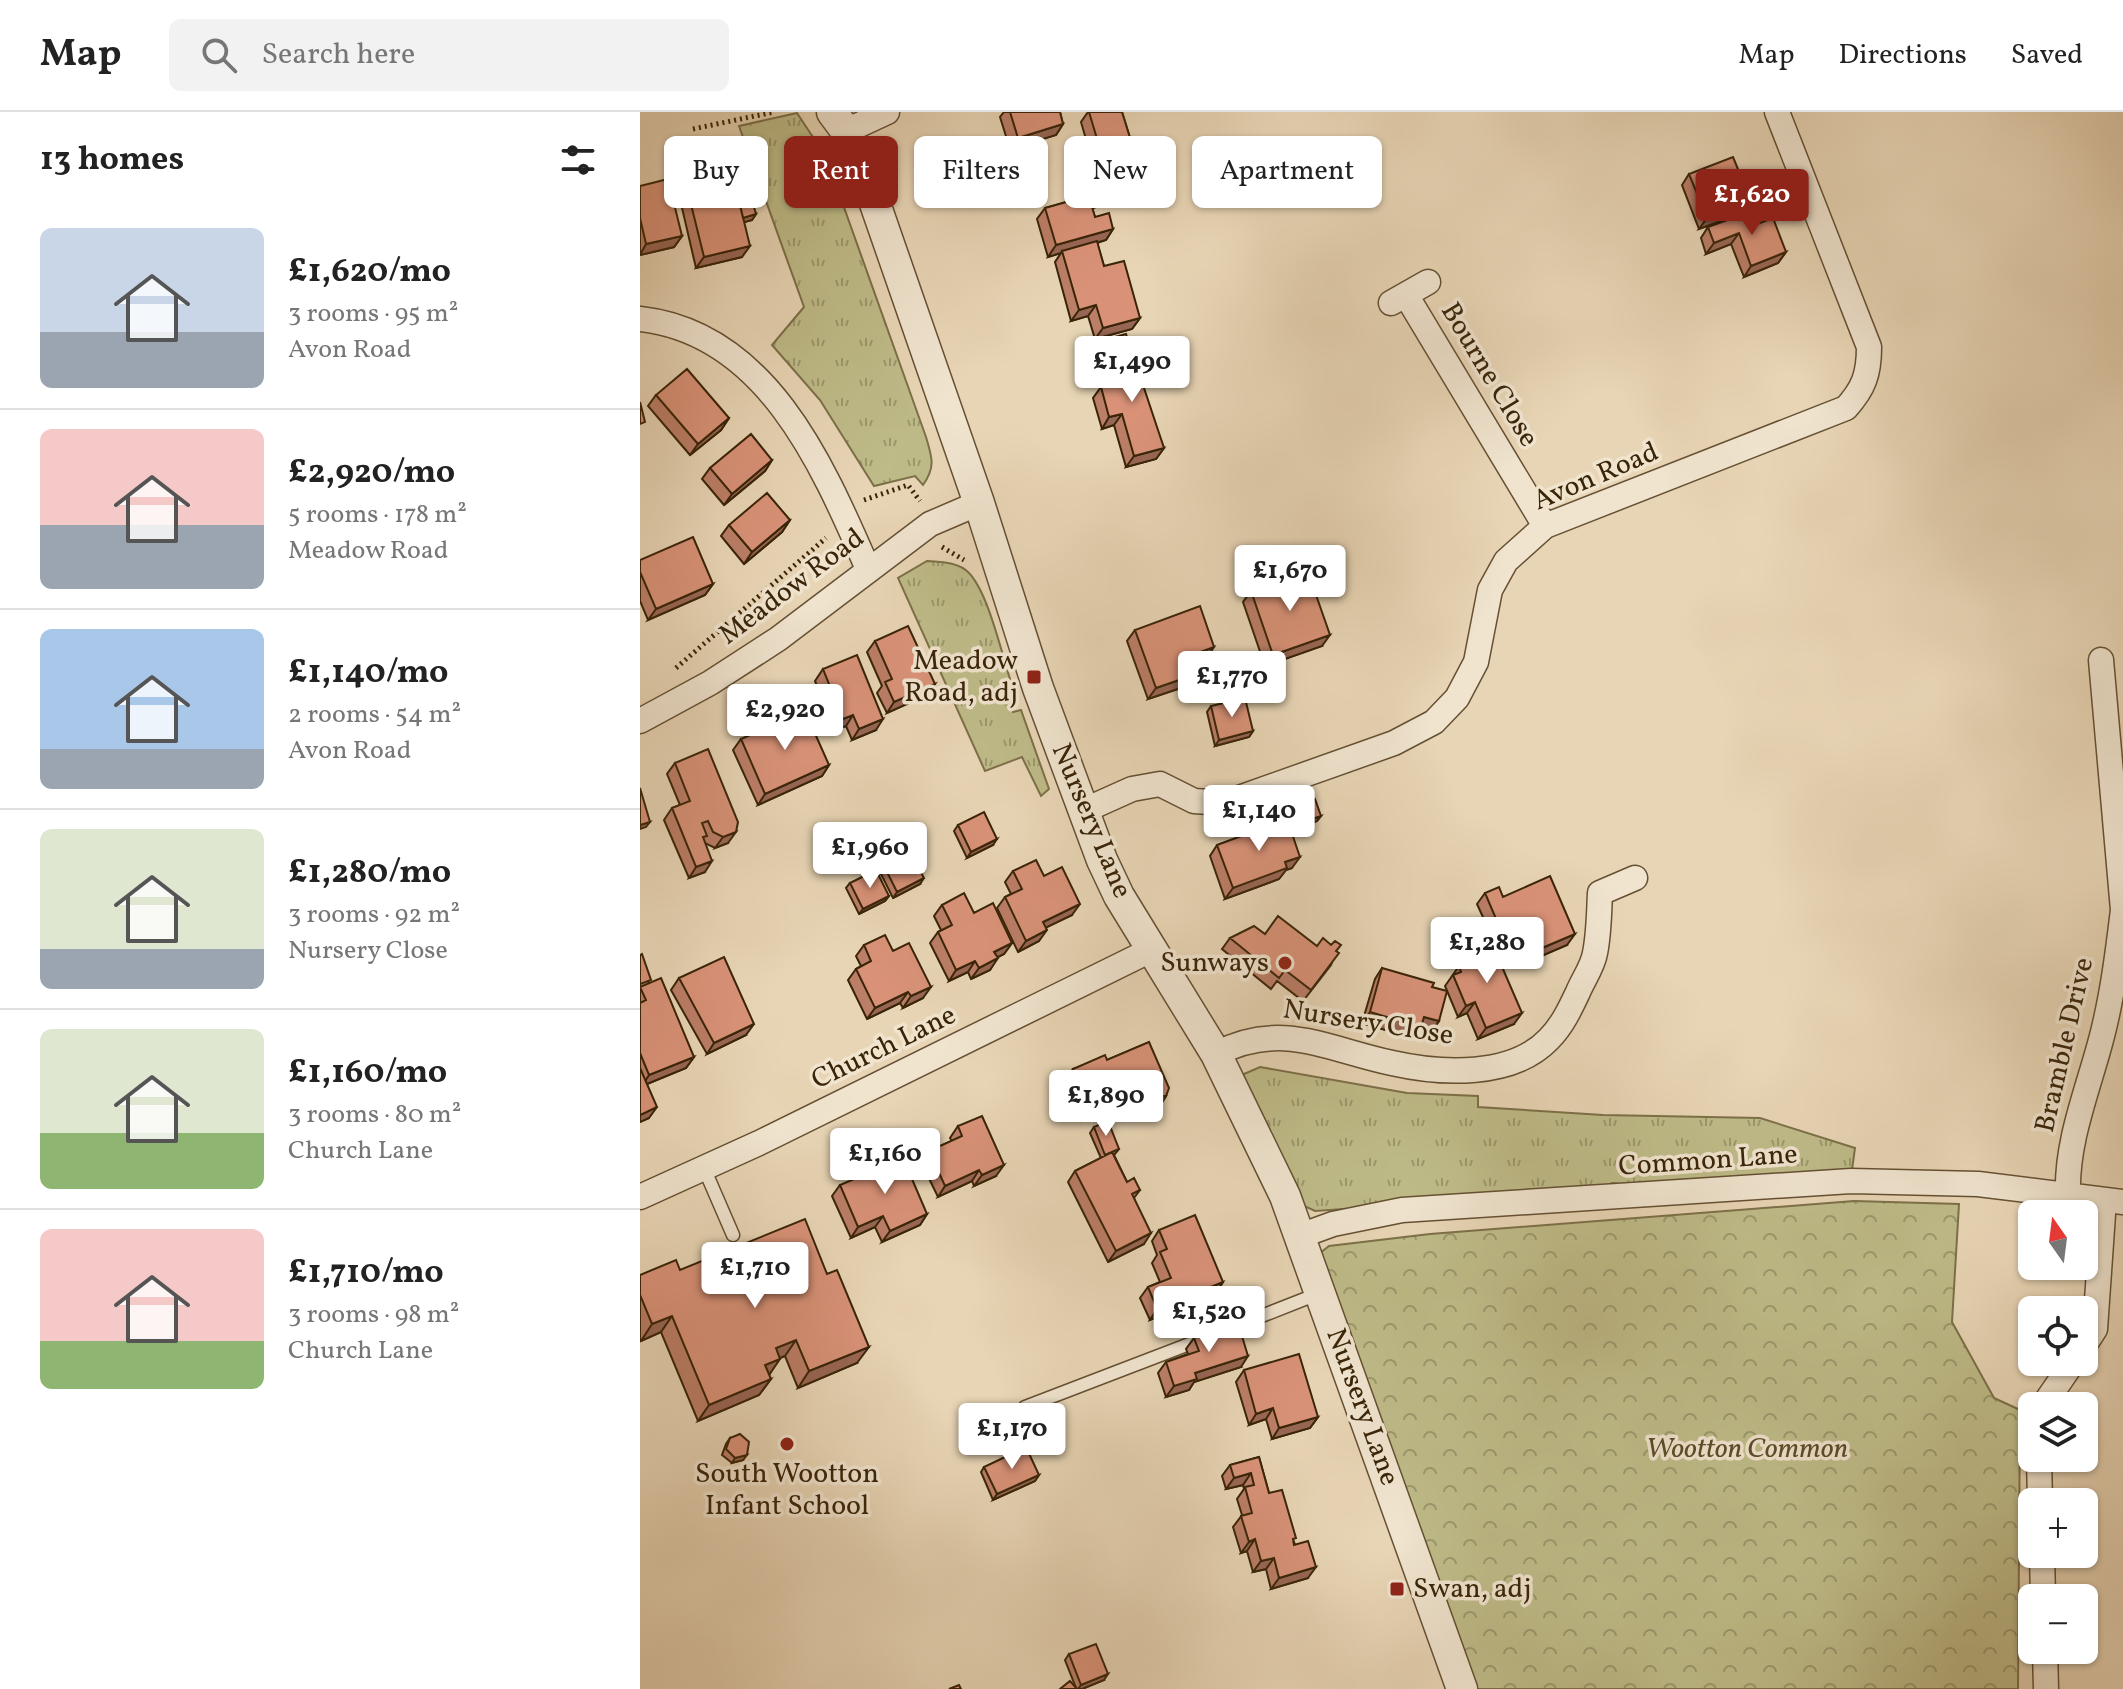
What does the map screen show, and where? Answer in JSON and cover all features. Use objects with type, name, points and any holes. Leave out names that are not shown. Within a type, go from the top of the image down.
[{"type":"street","points":[[839,122],[887,112]]},
{"type":"street","name":"Avon Road","points":[[1083,811],[1132,789],[1160,784],[1194,801],[1225,803],[1394,743],[1434,722],[1457,698],[1476,662],[1490,590],[1506,561],[1545,526],[1846,408],[1863,390],[1869,369],[1869,347],[1863,325],[1777,112]]},
{"type":"street","name":"Nursery Lane","points":[[839,122],[871,192],[979,503],[1038,688],[1083,811],[1119,896],[1216,1054],[1262,1143],[1300,1236],[1462,1689]]},
{"type":"street","name":"Bourne Close","points":[[1428,282],[1398,299],[1545,526]]},
{"type":"street","points":[[640,319],[672,323],[706,337],[736,360],[794,419],[868,569]]},
{"type":"street","name":"Meadow Road","points":[[640,721],[656,715],[748,659],[930,524],[979,503]]},
{"type":"street","name":"Bramble Drive","points":[[2068,1194],[2067,1163],[2103,1030],[2116,968],[2123,910],[2101,660]]},
{"type":"street","name":"Nursery Close","points":[[1216,1054],[1242,1040],[1268,1036],[1301,1040],[1396,1064],[1485,1070],[1519,1059],[1548,1041],[1565,1019],[1595,956],[1600,893],[1635,878]]},
{"type":"street","name":"Church Lane","points":[[640,1197],[1153,949]]},
{"type":"street","name":"Common Lane","points":[[1300,1236],[1333,1224],[1402,1210],[1851,1181],[1978,1184],[2114,1201]]},
{"type":"street","points":[[2098,1309],[2114,1201]]},
{"type":"street","points":[[2045,1664],[2046,1689]]},
{"type":"lane","points":[[704,1168],[733,1235]]},
{"type":"lane","points":[[1025,1407],[1320,1293]]},
{"type":"path","points":[[693,129],[774,112]]},
{"type":"path","points":[[668,675],[864,500],[908,485],[924,506]]},
{"type":"green space","points":[[797,113],[812,136],[784,136],[784,208],[844,208],[930,450],[930,473],[923,485],[915,476],[874,486],[820,400],[772,345],[804,307],[768,207],[768,136],[743,136],[739,126]]},
{"type":"green space","points":[[927,561],[950,563],[965,569],[983,595],[1012,685],[1005,688],[1013,712],[1021,710],[1049,789],[1041,796],[1022,757],[985,771],[898,578]]},
{"type":"green space","points":[[1260,1067],[1407,1093],[1478,1096],[1478,1107],[1603,1115],[1760,1118],[1855,1148],[1852,1170],[1636,1186],[1612,1183],[1604,1191],[1315,1211],[1302,1205],[1242,1091],[1244,1074]]},
{"type":"green space","name":"Wootton Common","points":[[1854,1201],[1959,1204],[1952,1322],[1994,1398],[2018,1409],[2018,1689],[1462,1689],[1320,1253],[1329,1246],[1430,1234]]},
{"type":"building","points":[[1010,112],[1060,112],[1063,124],[1017,136]]},
{"type":"building","points":[[1089,112],[1122,112],[1129,136],[1096,136]]},
{"type":"building","points":[[1733,157],[1751,201],[1707,218],[1689,174]]},
{"type":"building","points":[[664,180],[664,208],[675,208],[682,236],[646,244],[640,218],[640,186]]},
{"type":"building","points":[[1064,203],[1064,208],[1092,208],[1095,217],[1109,213],[1113,229],[1056,245],[1045,208]]},
{"type":"building","points":[[692,208],[741,208],[750,246],[704,257]]},
{"type":"building","points":[[741,208],[754,208],[756,214],[743,218]]},
{"type":"building","points":[[1747,213],[1752,226],[1773,218],[1786,252],[1751,266],[1739,233],[1714,243],[1708,227]]},
{"type":"building","points":[[1097,241],[1104,266],[1124,261],[1140,318],[1103,328],[1096,305],[1079,310],[1062,251]]},
{"type":"building","points":[[1126,334],[1131,349],[1102,357],[1097,342]]},
{"type":"building","points":[[1132,352],[1164,448],[1134,456],[1122,414],[1109,417],[1101,387],[1113,384],[1106,359]]},
{"type":"building","points":[[687,369],[729,418],[698,444],[656,395]]},
{"type":"building","points":[[640,402],[645,422],[640,424]]},
{"type":"building","points":[[751,434],[772,460],[732,494],[710,468]]},
{"type":"building","points":[[767,493],[790,520],[752,552],[729,525]]},
{"type":"building","points":[[693,537],[713,584],[656,609],[640,572],[640,560]]},
{"type":"building","points":[[1308,572],[1330,635],[1273,655],[1251,591]]},
{"type":"building","points":[[1200,606],[1214,647],[1179,660],[1185,678],[1156,688],[1135,630]]},
{"type":"building","points":[[908,626],[935,684],[894,702],[885,682],[892,679],[875,641]]},
{"type":"building","points":[[857,655],[883,719],[859,729],[853,715],[843,719],[823,669]]},
{"type":"building","points":[[1245,698],[1253,731],[1219,740],[1211,706]]},
{"type":"building","points":[[805,711],[829,765],[765,794],[741,739]]},
{"type":"building","points":[[708,749],[738,822],[736,832],[723,837],[713,832],[708,821],[702,823],[707,836],[703,837],[712,861],[696,867],[672,808],[690,801],[675,763]]},
{"type":"building","points":[[640,788],[650,822],[640,825]]},
{"type":"building","points":[[1315,799],[1321,816],[1291,826],[1285,810]]},
{"type":"building","points":[[984,812],[997,839],[971,852],[958,825]]},
{"type":"building","points":[[1287,819],[1300,857],[1285,862],[1287,868],[1233,888],[1217,845]]},
{"type":"building","points":[[910,852],[924,878],[897,892],[884,866]]},
{"type":"building","points":[[1036,860],[1044,876],[1062,867],[1080,904],[1043,922],[1047,930],[1026,941],[1005,897],[1022,889],[1013,871]]},
{"type":"building","points":[[876,870],[889,896],[863,909],[850,883]]},
{"type":"building","points":[[1550,876],[1575,934],[1528,954],[1513,920],[1499,926],[1485,893],[1499,887],[1503,897]]},
{"type":"building","points":[[964,893],[974,913],[993,903],[1012,943],[994,952],[998,958],[979,968],[975,961],[956,970],[938,932],[952,925],[942,905]]},
{"type":"building","name":"Sunways","points":[[1278,916],[1317,946],[1323,938],[1331,945],[1335,941],[1341,945],[1336,951],[1339,953],[1311,990],[1285,970],[1279,978],[1230,938],[1254,926],[1265,934]]},
{"type":"building","points":[[885,935],[893,951],[909,943],[931,987],[911,996],[908,992],[875,1008],[856,969],[871,961],[864,945]]},
{"type":"building","points":[[1490,939],[1522,1013],[1486,1028],[1475,1002],[1466,1006],[1453,975],[1461,972],[1459,966],[1470,961],[1465,950]]},
{"type":"building","points":[[640,955],[651,980],[640,984]]},
{"type":"building","points":[[724,957],[754,1024],[714,1043],[679,978]]},
{"type":"building","points":[[1382,968],[1434,983],[1432,987],[1447,991],[1439,1021],[1424,1017],[1421,1027],[1370,1012]]},
{"type":"building","points":[[661,978],[694,1057],[649,1075],[640,1053],[640,1003],[646,1000],[640,987]]},
{"type":"building","points":[[1149,1042],[1169,1088],[1166,1096],[1152,1096],[1146,1081],[1090,1109],[1073,1069],[1105,1055],[1107,1060]]},
{"type":"building","points":[[640,1068],[657,1107],[640,1115]]},
{"type":"building","points":[[982,1116],[1004,1165],[982,1175],[979,1170],[945,1186],[929,1151],[962,1136],[958,1126]]},
{"type":"building","points":[[1108,1121],[1119,1149],[1105,1155],[1094,1127]]},
{"type":"building","points":[[1112,1152],[1127,1182],[1134,1178],[1140,1190],[1132,1194],[1151,1233],[1116,1251],[1075,1171]]},
{"type":"building","points":[[903,1158],[927,1214],[890,1231],[883,1216],[858,1227],[840,1185]]},
{"type":"building","points":[[1195,1215],[1223,1282],[1157,1309],[1148,1287],[1171,1278],[1160,1252],[1167,1249],[1159,1230]]},
{"type":"building","points":[[805,1219],[827,1274],[837,1270],[869,1347],[809,1371],[796,1340],[776,1348],[780,1359],[765,1365],[771,1379],[709,1405],[672,1316],[652,1324],[640,1295],[640,1275],[676,1260],[680,1270]]},
{"type":"building","points":[[1238,1323],[1248,1356],[1195,1373],[1197,1379],[1174,1386],[1166,1362],[1199,1351],[1194,1338]]},
{"type":"building","points":[[1299,1354],[1318,1417],[1279,1428],[1273,1408],[1256,1414],[1244,1370]]},
{"type":"building","points":[[740,1434],[749,1442],[747,1455],[735,1458],[726,1449],[730,1438]]},
{"type":"building","points":[[1026,1447],[1039,1475],[997,1494],[984,1467]]},
{"type":"building","points":[[1259,1457],[1269,1493],[1282,1490],[1296,1538],[1293,1539],[1294,1545],[1308,1541],[1316,1567],[1279,1578],[1274,1558],[1261,1561],[1255,1539],[1249,1542],[1241,1516],[1252,1513],[1245,1487],[1254,1485],[1251,1473],[1234,1478],[1230,1465]]},
{"type":"building","points":[[1096,1644],[1108,1674],[1081,1685],[1069,1654]]},
{"type":"building","points":[[1070,1681],[1077,1689],[1060,1689]]},
{"type":"place","name":"Meadow Road, adj","points":[[1034,677]]},
{"type":"place","name":"Sunways","points":[[1285,963]]},
{"type":"place","name":"South Wootton Infant School","points":[[787,1444]]},
{"type":"place","name":"Swan, adj","points":[[1397,1589]]}]
